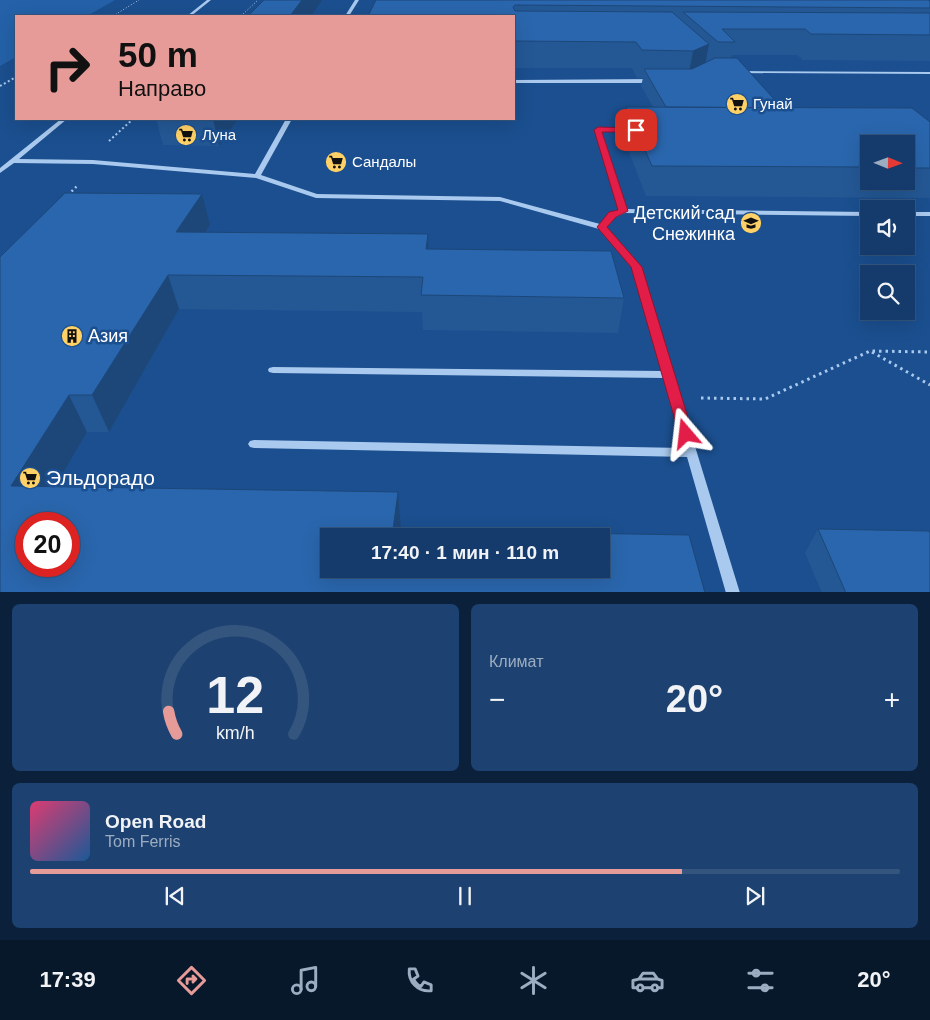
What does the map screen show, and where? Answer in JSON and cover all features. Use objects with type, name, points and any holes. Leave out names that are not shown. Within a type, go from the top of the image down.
[{"type":"street","points":[[190,15],[208,0]]},
{"type":"street","points":[[348,15],[357,0]]},
{"type":"street","points":[[730,72],[930,73]]},
{"type":"street","points":[[515,81],[660,81]]},
{"type":"street","points":[[0,171],[63,120]]},
{"type":"street","points":[[257,176],[288,120]]},
{"type":"street","points":[[624,211],[598,130],[637,130]]},
{"type":"street","points":[[12,161],[93,162],[257,176],[316,196],[500,199],[602,227],[636,267],[733,592]]},
{"type":"street","points":[[602,227],[612,214],[624,211],[860,214]]},
{"type":"street","points":[[915,214],[930,214]]},
{"type":"street","points":[[273,370],[668,375]]},
{"type":"lane","points":[[254,444],[691,453]]},
{"type":"path","points":[[115,15],[139,0]]},
{"type":"path","points":[[242,15],[258,0]]},
{"type":"path","points":[[0,86],[15,78]]},
{"type":"path","points":[[67,197],[94,170],[92,157],[131,120]]},
{"type":"path","points":[[675,398],[765,398],[870,351],[930,352]]},
{"type":"path","points":[[870,351],[930,385]]},
{"type":"shaded area","points":[[0,0],[115,0],[89,15],[15,15],[15,58],[0,66]]},
{"type":"building","points":[[264,0],[302,0],[291,15],[249,15]]},
{"type":"building","points":[[376,0],[930,1],[930,8],[515,5],[513,7],[515,11],[672,12],[709,44],[693,51],[642,50],[636,42],[515,41],[515,15],[368,15]]},
{"type":"building","points":[[683,12],[930,13],[930,35],[811,34],[805,29],[722,29],[735,42],[718,42]]},
{"type":"building","points":[[715,58],[737,58],[782,108],[666,107],[644,69],[692,69]]},
{"type":"building","points":[[626,107],[912,108],[930,122],[930,168],[915,168],[915,135],[860,135],[860,167],[652,166]]},
{"type":"building","points":[[65,193],[202,194],[176,232],[428,234],[426,249],[611,251],[624,298],[421,295],[423,277],[168,275],[92,395],[69,395],[11,486],[398,492],[393,528],[320,528],[320,578],[610,578],[610,534],[689,535],[705,592],[0,592],[0,257]]},
{"type":"building","points":[[818,529],[929,531],[930,592],[846,592]]},
{"type":"place","name":"Гунай","points":[[737,104]]},
{"type":"place","name":"Луна","points":[[186,135]]},
{"type":"place","name":"Сандалы","points":[[336,162]]},
{"type":"place","name":"Детский сад Снежинка","points":[[751,223]]},
{"type":"place","name":"Азия","points":[[72,336]]},
{"type":"place","name":"Эльдорадо","points":[[30,478]]},
{"type":"route","points":[[636,130],[598,130],[624,211],[612,214],[602,227],[636,267],[686,434]]}]
